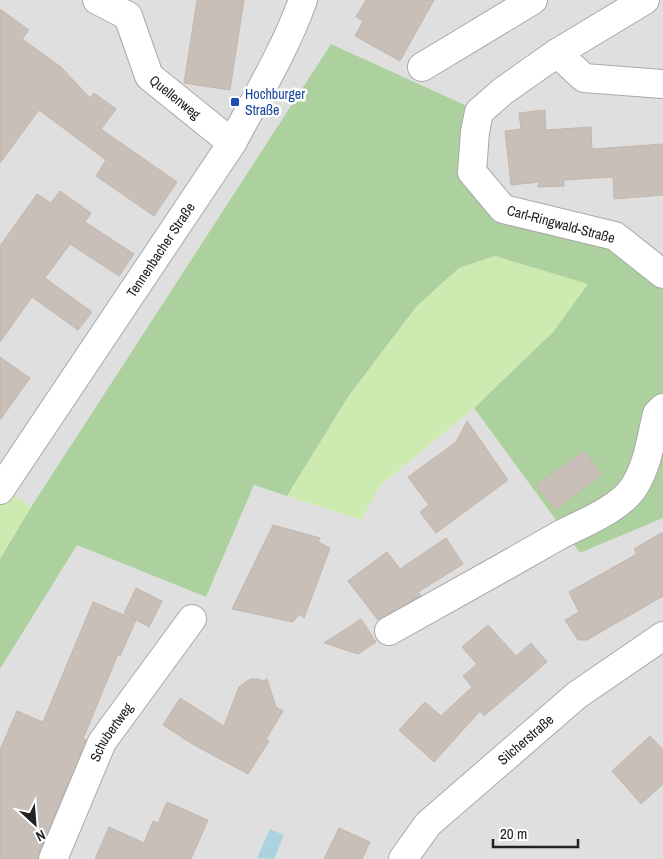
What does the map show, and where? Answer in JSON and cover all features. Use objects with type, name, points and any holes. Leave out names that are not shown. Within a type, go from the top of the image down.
[{"type":"street","name":"Quellenweg","points":[[98,0],[128,16],[150,76],[232,143]]},
{"type":"street","name":"Tennenbacher Straße","points":[[0,490],[232,143],[295,24],[303,0]]},
{"type":"street","points":[[422,67],[533,0]]},
{"type":"street","name":"Carl-Ringwald-Straße","points":[[645,0],[557,53],[503,91],[479,112],[474,132],[472,172],[503,209],[616,236],[663,274]]},
{"type":"street","points":[[557,53],[584,78],[663,84]]},
{"type":"street","points":[[389,632],[617,504],[634,488],[645,464],[660,411]]},
{"type":"street","name":"Schubertweg","points":[[53,859],[102,742],[192,619]]},
{"type":"street","name":"Silcherstraße","points":[[403,859],[428,824],[577,695],[663,636]]},
{"type":"shaded area","points":[[0,0],[663,0],[663,277],[500,211],[331,44],[31,507],[0,485]]},
{"type":"shaded area","points":[[474,408],[580,553],[663,518],[663,859],[0,859],[0,669],[76,544],[206,597],[254,485],[361,520],[381,485]]},
{"type":"green space","points":[[331,44],[478,111],[471,132],[500,210],[615,238],[663,277],[663,518],[580,553],[474,408],[553,332],[588,284],[495,256],[459,268],[416,307],[348,397],[287,496],[254,485],[206,597],[77,545],[0,669],[0,559],[31,507]]},
{"type":"green space","points":[[495,256],[589,284],[553,332],[474,408],[381,485],[361,520],[287,496],[348,397],[416,307],[459,268]]},
{"type":"green space","points":[[0,485],[31,507],[0,559]]},
{"type":"water","points":[[270,829],[284,835],[274,859],[257,858]]},
{"type":"building","points":[[197,0],[244,0],[230,90],[184,83]]},
{"type":"building","points":[[366,0],[434,0],[400,61],[355,36],[363,21],[356,17]]},
{"type":"building","points":[[0,9],[29,30],[22,39],[61,67],[90,98],[94,93],[116,109],[101,129],[177,182],[154,216],[96,176],[106,160],[39,110],[0,163]]},
{"type":"building","points":[[545,110],[546,130],[591,127],[592,149],[663,144],[663,195],[614,199],[613,177],[564,180],[564,186],[538,187],[539,182],[511,185],[505,131],[521,129],[519,113]]},
{"type":"building","points":[[60,191],[91,213],[85,222],[134,254],[119,276],[70,244],[45,278],[92,312],[78,330],[32,297],[0,342],[0,246],[37,194],[51,203]]},
{"type":"building","points":[[0,357],[30,378],[0,420]]},
{"type":"building","points":[[467,421],[508,480],[436,533],[420,512],[429,505],[408,477],[456,442]]},
{"type":"building","points":[[584,451],[602,475],[555,510],[536,485]]},
{"type":"building","points":[[273,525],[320,538],[318,542],[330,548],[304,618],[299,614],[293,622],[232,609]]},
{"type":"building","points":[[663,532],[663,596],[587,640],[578,640],[565,620],[579,612],[569,592],[637,554],[634,549]]},
{"type":"building","points":[[446,538],[463,564],[418,592],[421,596],[378,620],[348,581],[387,552],[400,569]]},
{"type":"building","points":[[136,588],[162,601],[149,627],[124,613]]},
{"type":"building","points":[[93,602],[136,620],[120,656],[118,654],[83,739],[86,740],[37,859],[0,859],[0,750],[17,711],[43,722]]},
{"type":"building","points":[[361,619],[376,642],[358,654],[324,643]]},
{"type":"building","points":[[488,625],[516,656],[531,643],[547,662],[484,716],[480,711],[434,762],[399,730],[425,702],[441,716],[472,687],[463,676],[477,664],[462,647]]},
{"type":"building","points":[[250,679],[264,681],[267,679],[276,707],[283,711],[266,739],[269,741],[248,774],[194,745],[163,725],[180,698],[224,726],[239,687]]},
{"type":"building","points":[[650,736],[663,750],[663,784],[641,804],[612,771]]},
{"type":"building","points":[[167,802],[208,820],[191,859],[95,859],[109,827],[144,843],[153,821],[158,823]]},
{"type":"building","points":[[339,828],[370,842],[362,859],[324,859]]},
{"type":"place","name":"Hochburger Straße","points":[[235,102]]}]
